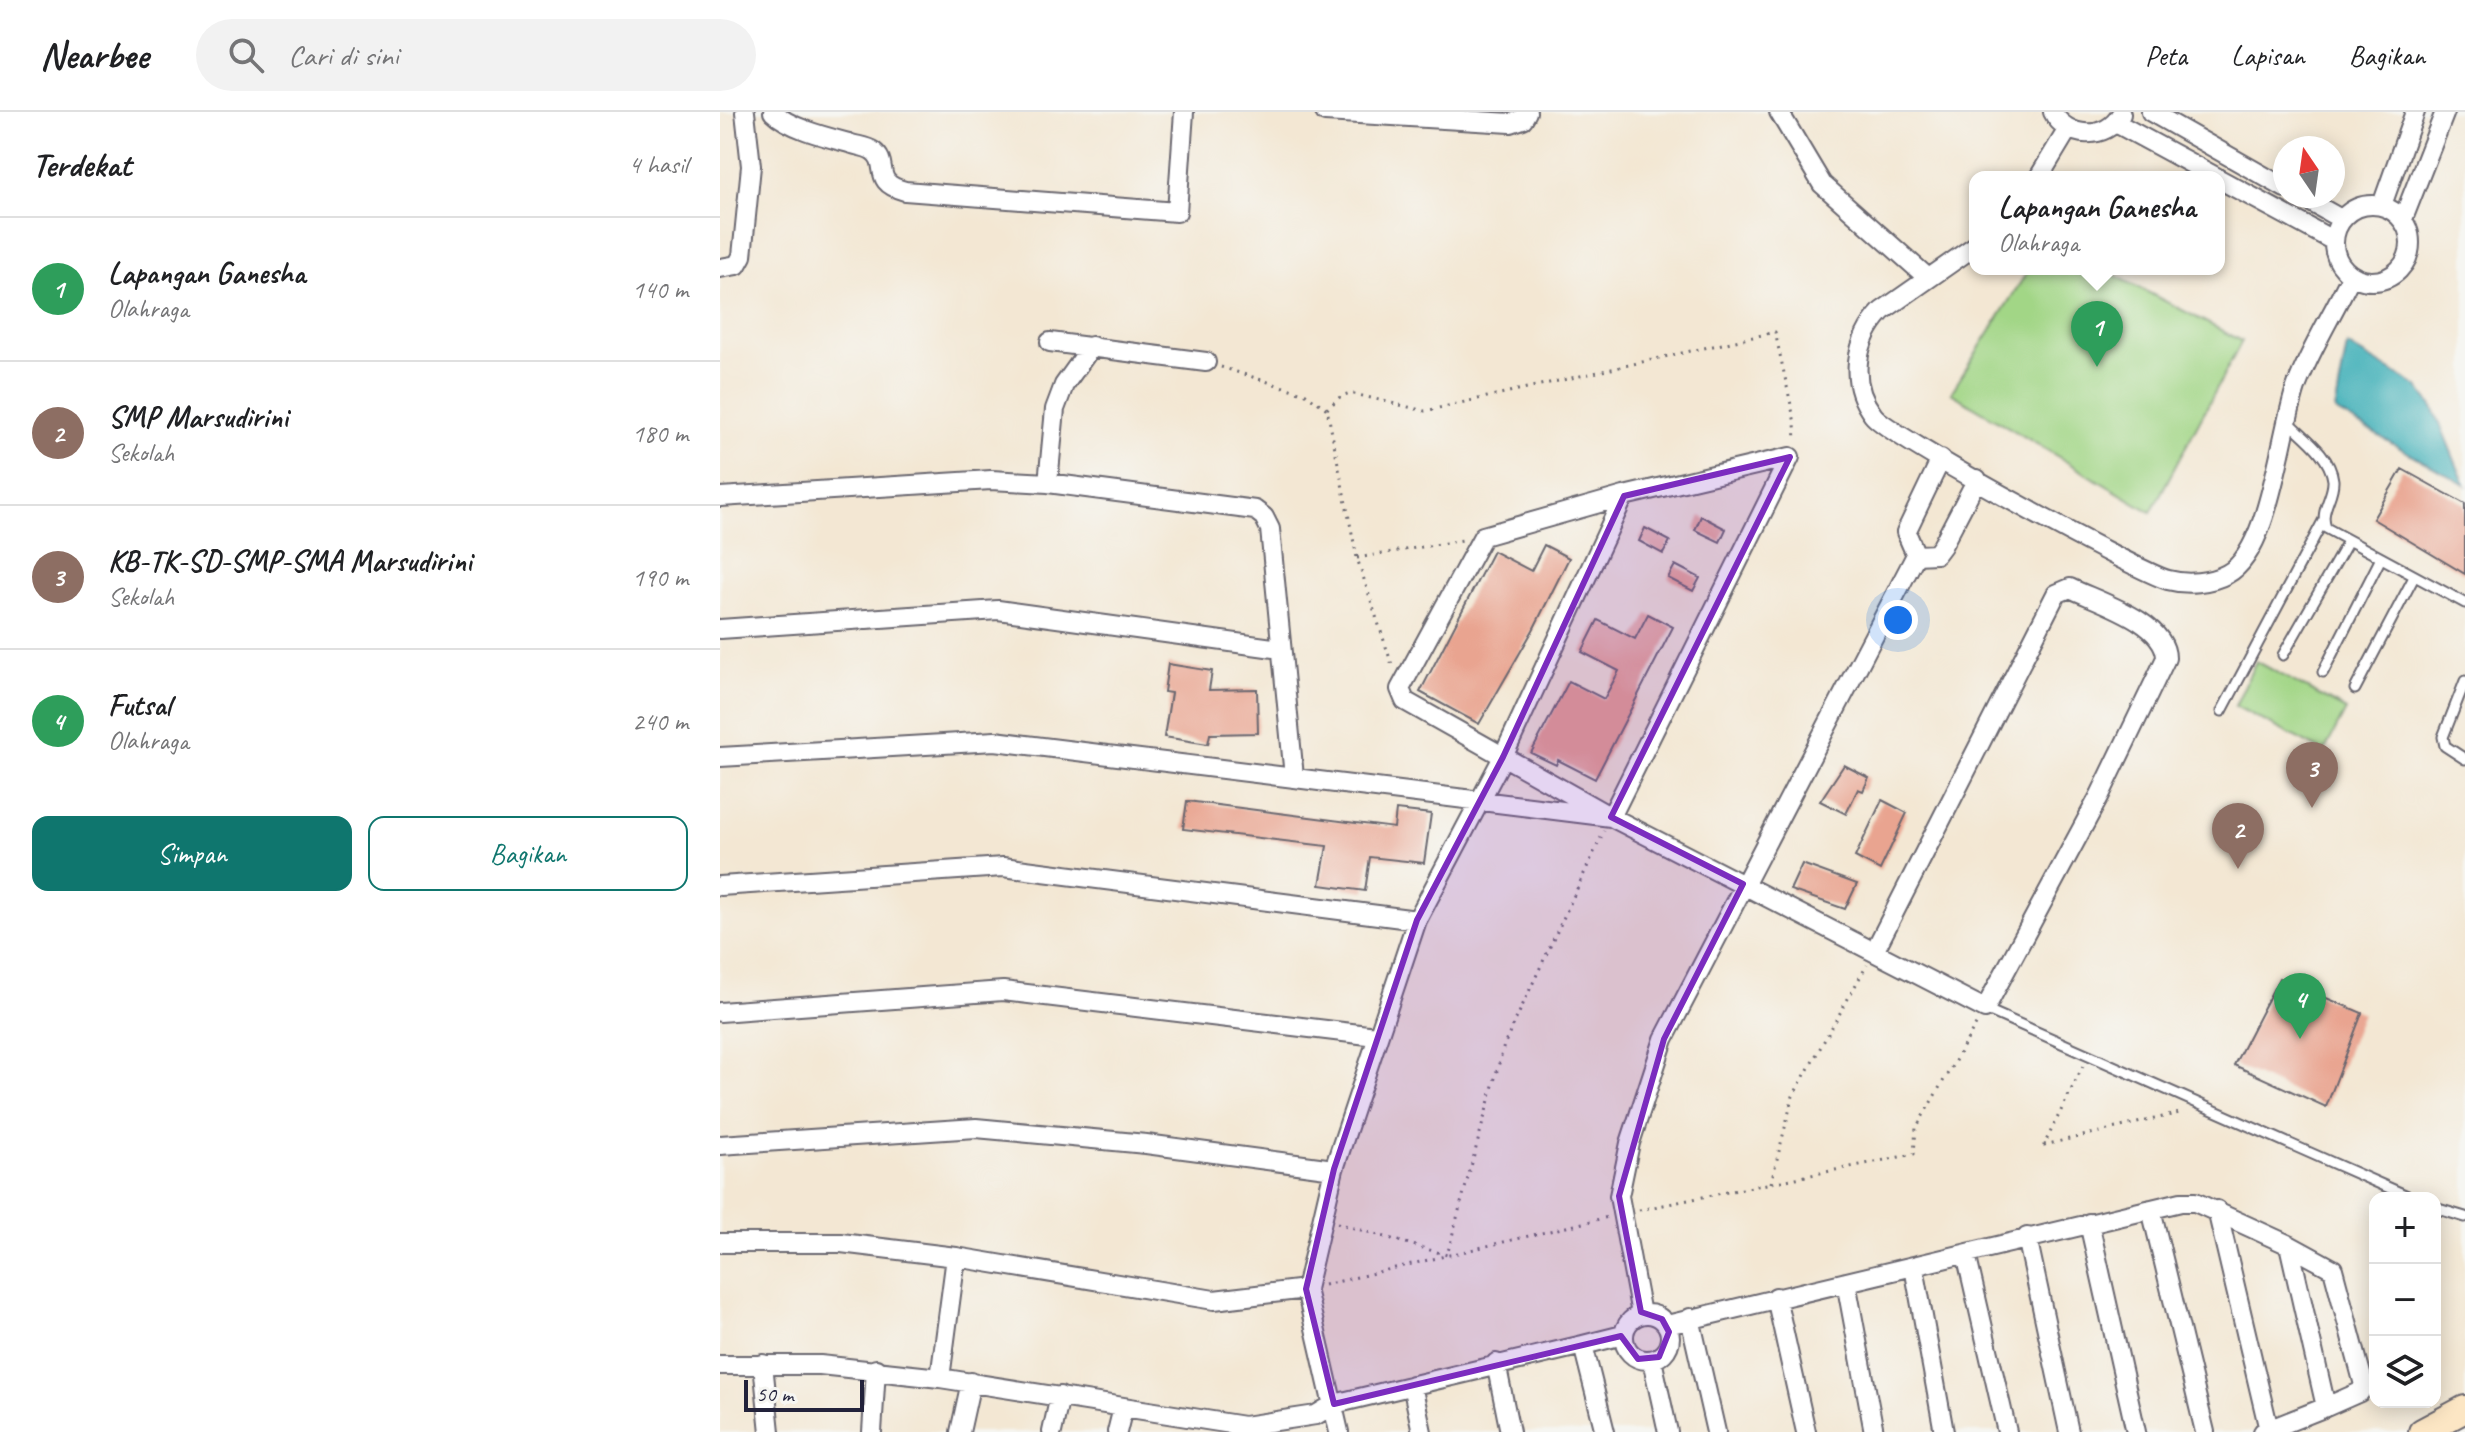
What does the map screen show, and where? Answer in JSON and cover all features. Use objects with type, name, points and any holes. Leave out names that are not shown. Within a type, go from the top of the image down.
[{"type":"street","points":[[720,268],[737,265],[742,256],[751,166],[745,112]]},
{"type":"street","points":[[773,112],[784,120],[870,149],[878,157],[880,173],[891,187],[929,194],[1177,212],[1184,112]]},
{"type":"street","points":[[1325,112],[1511,123],[1523,119],[1527,112]]},
{"type":"street","points":[[1779,112],[1822,184],[1928,278]]},
{"type":"street","points":[[2053,112],[2068,129],[2085,134],[2102,132],[2119,118],[2206,171]]},
{"type":"street","points":[[2151,112],[2273,181]]},
{"type":"street","points":[[2382,205],[2415,112]]},
{"type":"street","points":[[2403,219],[2445,112]]},
{"type":"street","points":[[2043,171],[2068,129]]},
{"type":"street","points":[[2225,182],[2332,240]]},
{"type":"street","points":[[2359,205],[2382,205],[2403,219],[2411,239],[2407,260],[2393,276],[2372,282],[2351,276],[2337,261],[2332,240],[2341,219],[2359,205]]},
{"type":"street","points":[[2321,208],[2341,219]]},
{"type":"street","points":[[1969,250],[1870,324],[1860,346],[1858,379],[1864,402],[1875,418],[1977,479],[2150,573],[2191,583],[2211,579],[2235,568],[2256,544],[2297,385],[2351,276]]},
{"type":"street","points":[[1050,342],[1206,362]]},
{"type":"street","points":[[1048,483],[1055,409],[1064,385],[1092,346]]},
{"type":"street","points":[[1790,457],[1624,496],[1483,536],[1400,689],[1405,701],[1611,817],[1985,1009],[2100,795],[2166,658],[2163,640],[2145,624],[2070,588],[2056,594],[1875,950]]},
{"type":"street","points":[[1611,817],[1790,457]]},
{"type":"street","points":[[1916,555],[1906,532],[1941,459]]},
{"type":"street","points":[[1916,555],[1936,554],[1977,479]]},
{"type":"street","points":[[720,497],[991,480],[1048,483],[1255,510],[1264,517],[1270,529],[1294,777]]},
{"type":"street","points":[[1339,1432],[1306,1289],[1334,1169],[1417,920],[1503,757],[1624,496]]},
{"type":"street","points":[[1641,1314],[1619,1196],[1630,1143],[1664,1039],[1916,555]]},
{"type":"street","points":[[720,629],[998,610],[1281,649]]},
{"type":"street","points":[[720,757],[995,741],[1611,817]]},
{"type":"street","points":[[720,886],[1003,867],[1417,920]]},
{"type":"street","points":[[720,1012],[1003,991],[1376,1036]]},
{"type":"street","points":[[720,1145],[976,1128],[1146,1144],[1334,1169]]},
{"type":"street","points":[[1667,1325],[2181,1202],[2217,1210],[2333,1269],[2364,1385],[2360,1392],[2266,1431],[2217,1210]]},
{"type":"street","points":[[2151,1209],[2205,1432]]},
{"type":"street","points":[[2089,1223],[2136,1432]]},
{"type":"street","points":[[2027,1237],[2069,1432]]},
{"type":"street","points":[[720,1243],[820,1241],[956,1257],[1214,1300],[1306,1289]]},
{"type":"street","points":[[2289,1245],[2326,1407]]},
{"type":"street","points":[[1966,1254],[2007,1432]]},
{"type":"street","points":[[940,1378],[956,1257]]},
{"type":"street","points":[[1914,1267],[1944,1432]]},
{"type":"street","points":[[1846,1282],[1874,1432]]},
{"type":"street","points":[[1776,1297],[1806,1432]]},
{"type":"street","points":[[1641,1314],[1656,1315],[1667,1325],[1668,1346],[1652,1360],[1632,1355],[1623,1335],[1629,1322],[1641,1314]]},
{"type":"street","points":[[1690,1318],[1716,1432]]},
{"type":"street","points":[[720,1365],[876,1369],[1123,1408],[1156,1423],[1244,1429],[1316,1415],[1334,1404],[1623,1335]]},
{"type":"street","points":[[1583,1345],[1605,1432]]},
{"type":"street","points":[[1652,1360],[1668,1432]]},
{"type":"street","points":[[1496,1363],[1510,1432]]},
{"type":"street","points":[[763,1364],[770,1432]]},
{"type":"street","points":[[872,1432],[876,1369]]},
{"type":"street","points":[[960,1432],[971,1382]]},
{"type":"street","points":[[1412,1385],[1422,1432]]},
{"type":"street","points":[[1052,1432],[1060,1396]]},
{"type":"street","points":[[1117,1432],[1123,1408]]},
{"type":"street","points":[[2422,1432],[2461,1418]]},
{"type":"lane","points":[[2222,711],[2323,521],[2333,482],[2325,458],[2288,421]]},
{"type":"lane","points":[[2323,521],[2326,528],[2347,543],[2465,603]]},
{"type":"lane","points":[[2283,655],[2347,543]]},
{"type":"lane","points":[[2323,672],[2381,558]]},
{"type":"lane","points":[[2355,689],[2414,577]]},
{"type":"lane","points":[[2465,681],[2443,737],[2445,746],[2465,759]]},
{"type":"lane","points":[[1985,1009],[2398,1192]]},
{"type":"lane","points":[[2441,1210],[2465,1217]]},
{"type":"path","points":[[1327,409],[1336,399],[1350,393],[1425,411],[1775,332],[1795,423],[1796,441],[1790,457]]},
{"type":"path","points":[[1206,362],[1306,394],[1327,409],[1357,558],[1400,689]]},
{"type":"path","points":[[1357,558],[1483,536]]},
{"type":"path","points":[[1447,1255],[1504,1045],[1611,817]]},
{"type":"path","points":[[1771,1183],[1793,1096],[1875,950]]},
{"type":"path","points":[[1306,1289],[1620,1214],[1914,1154],[1916,1128],[1985,1009]]},
{"type":"path","points":[[2088,1055],[2044,1145],[2203,1108]]},
{"type":"path","points":[[1323,1219],[1447,1255]]},
{"type":"highlighted area","points":[[1790,457],[1611,817],[1743,884],[1664,1039],[1619,1196],[1641,1312],[1662,1319],[1669,1332],[1659,1357],[1638,1359],[1621,1336],[1334,1404],[1306,1289],[1334,1169],[1417,920],[1503,757],[1624,496]]},
{"type":"green space","points":[[2025,275],[2115,275],[2242,341],[2151,512],[1951,393]]},
{"type":"green space","points":[[2256,661],[2346,710],[2324,752],[2235,706]]},
{"type":"water","points":[[2347,345],[2418,387],[2434,409],[2465,485],[2335,411]]},
{"type":"building","points":[[2402,469],[2465,504],[2465,574],[2373,519]]},
{"type":"building","points":[[1701,516],[1726,529],[1720,542],[1695,530]]},
{"type":"building","points":[[1645,528],[1670,541],[1663,554],[1639,541]]},
{"type":"building","points":[[1544,545],[1569,558],[1533,630],[1479,724],[1420,692],[1493,551],[1531,571]]},
{"type":"building","points":[[1675,565],[1700,578],[1693,591],[1668,578]]},
{"type":"building","points":[[1648,614],[1673,627],[1595,779],[1558,760],[1556,765],[1531,753],[1569,681],[1604,699],[1619,671],[1582,652],[1598,620],[1635,639]]},
{"type":"building","points":[[1168,664],[1212,671],[1209,690],[1257,689],[1258,733],[1210,734],[1208,744],[1164,737],[1171,693],[1164,692]]},
{"type":"building","points":[[1844,765],[1869,778],[1863,791],[1858,789],[1846,814],[1820,801]]},
{"type":"building","points":[[1882,800],[1907,813],[1880,870],[1855,857]]},
{"type":"building","points":[[1187,801],[1394,828],[1396,810],[1431,814],[1424,863],[1370,857],[1365,891],[1320,885],[1327,846],[1183,829]]},
{"type":"building","points":[[1802,864],[1857,884],[1845,909],[1790,890]]},
{"type":"building","points":[[2279,978],[2362,1013],[2326,1107],[2234,1065]]},
{"type":"place","name":"Lapangan Ganesha","points":[[2097,367]]},
{"type":"place","name":"KB-TK-SD-SMP-SMA Marsudirini","points":[[2312,808]]},
{"type":"place","name":"SMP Marsudirini","points":[[2238,869]]},
{"type":"place","name":"Futsal","points":[[2300,1039]]}]
